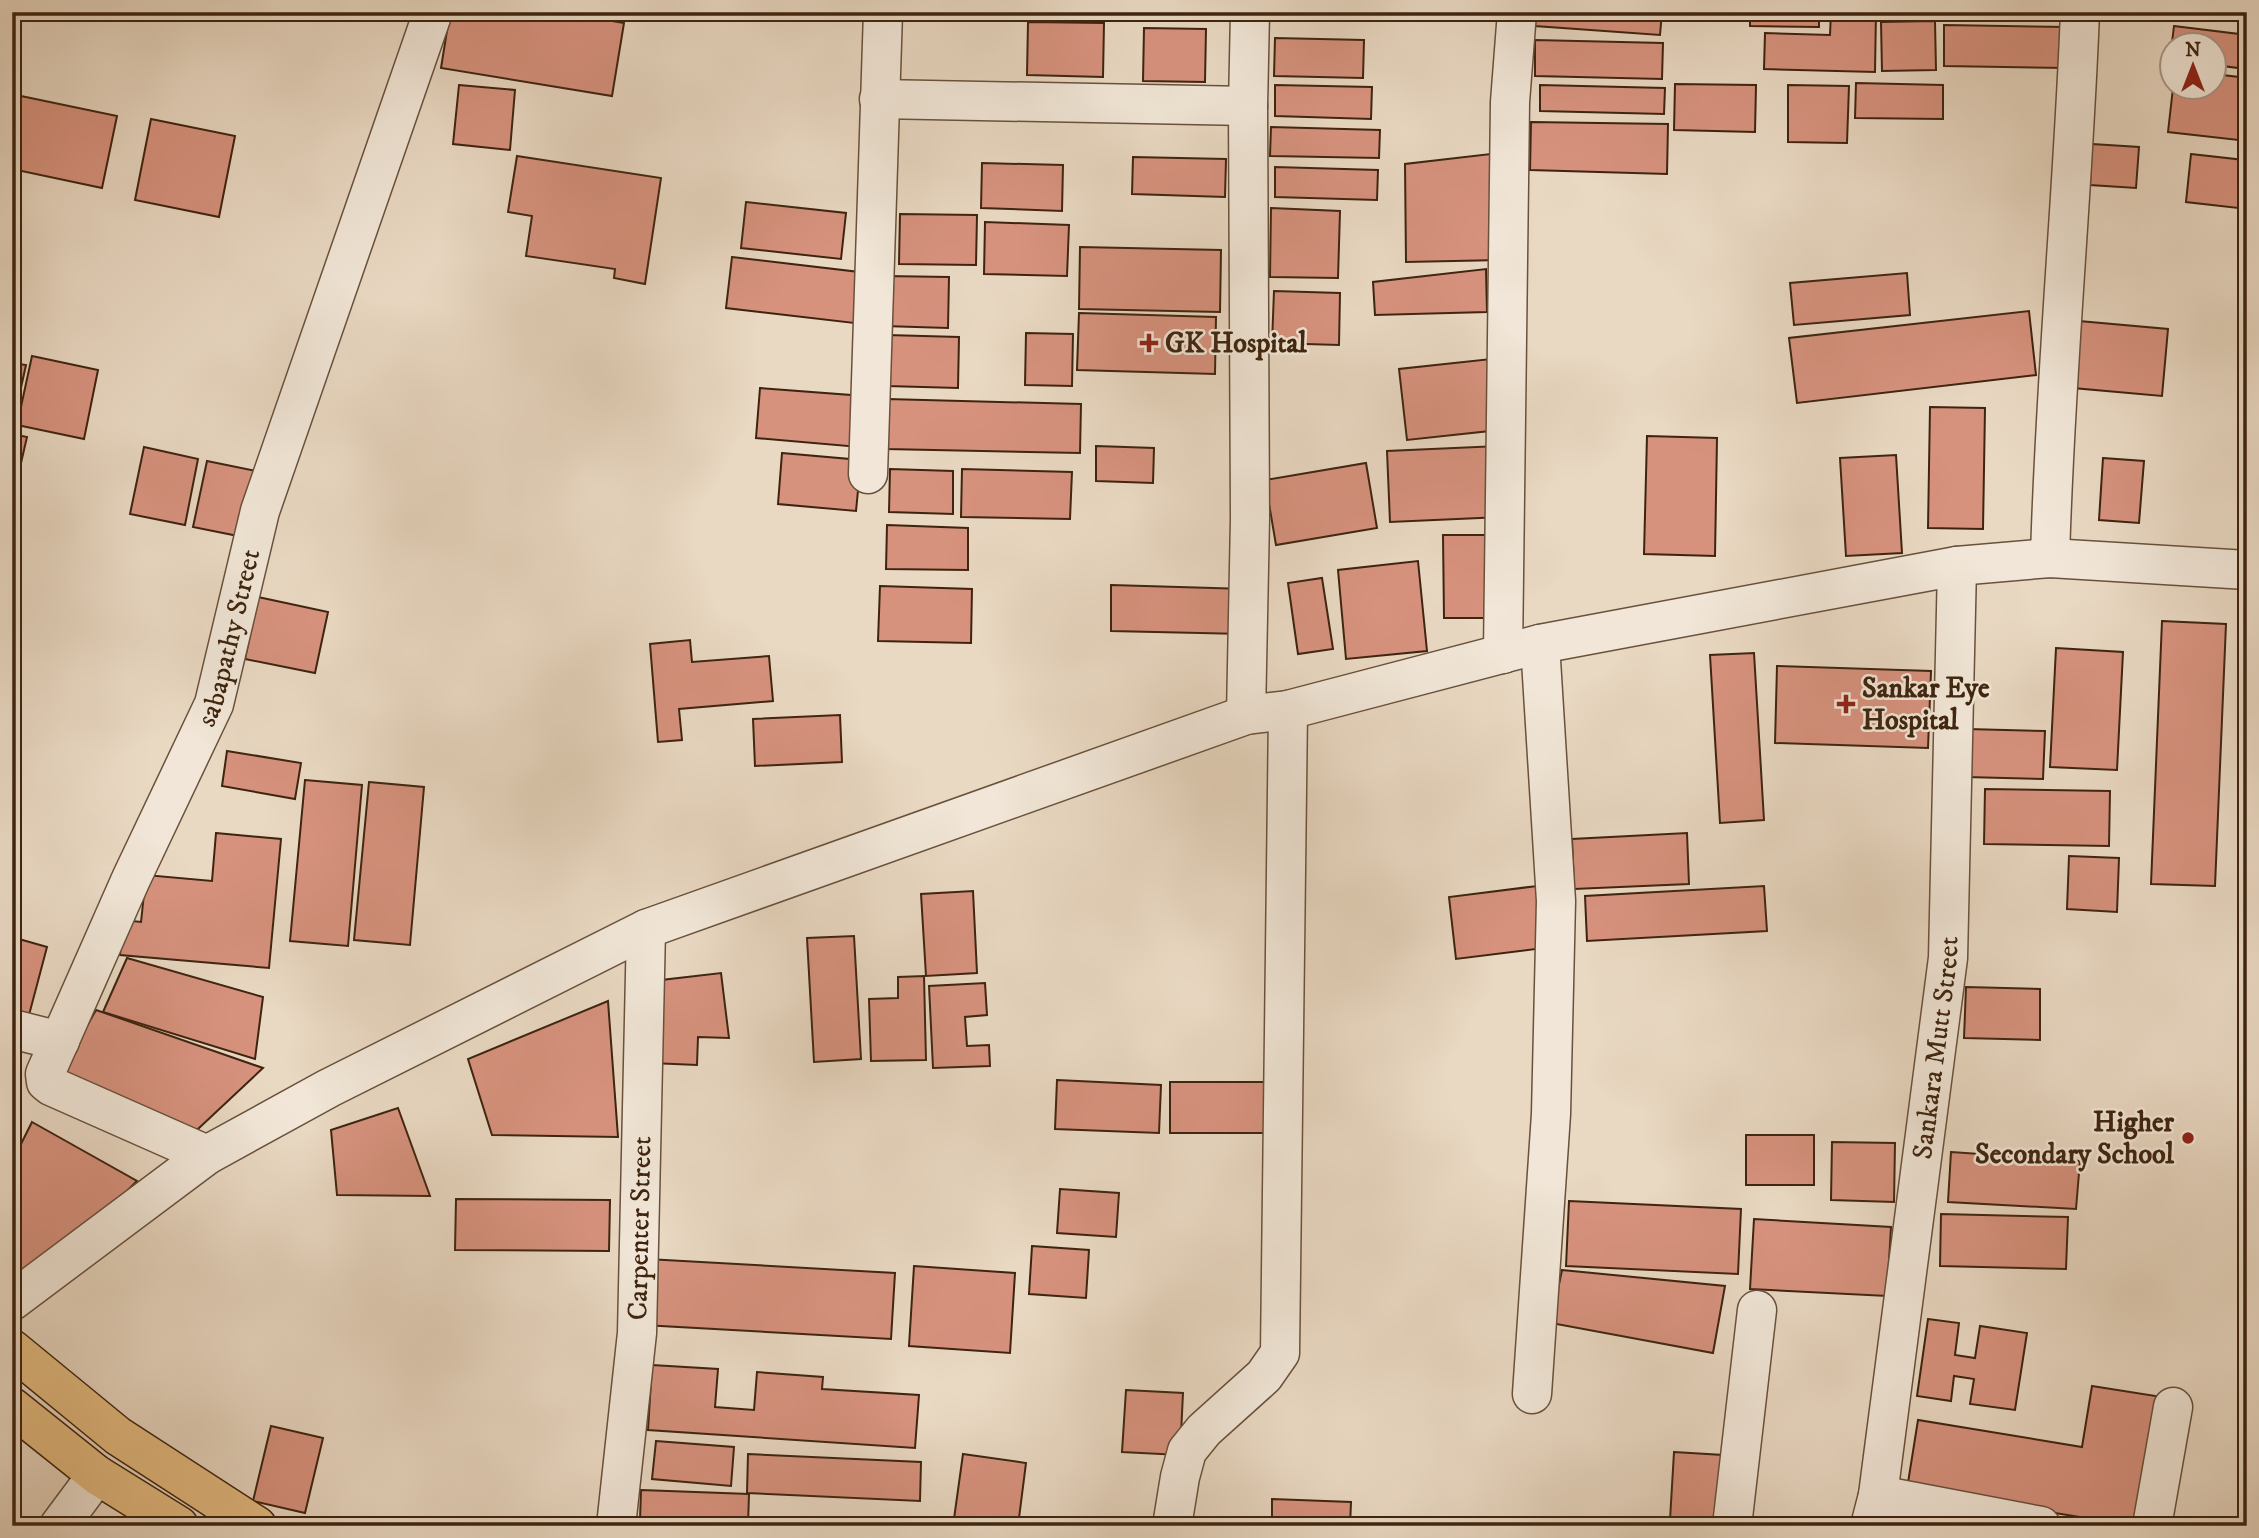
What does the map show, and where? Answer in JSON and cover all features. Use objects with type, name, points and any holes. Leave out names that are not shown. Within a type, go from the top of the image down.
[{"type":"main road","points":[[12,1349],[118,1436],[257,1526]]},
{"type":"main road","points":[[12,1408],[97,1475],[179,1526]]},
{"type":"street","name":"sabapathy Street","points":[[207,1156],[51,1086],[46,1082],[45,1074],[131,879],[214,704],[260,511],[433,12]]},
{"type":"street","points":[[868,474],[883,12]]},
{"type":"street","points":[[1246,715],[1250,518],[1250,12]]},
{"type":"street","points":[[1503,654],[1510,102],[1517,12]]},
{"type":"street","points":[[2050,558],[2080,12]]},
{"type":"street","points":[[879,99],[1248,106]]},
{"type":"street","points":[[12,1301],[207,1156],[329,1088],[646,929],[1246,715],[1288,710],[1540,644],[1957,566],[2050,558],[2247,570]]},
{"type":"street","name":"Sankara Mutt Street","points":[[1874,1511],[1948,958],[1957,566]]},
{"type":"street","points":[[1532,1394],[1551,1114],[1556,901],[1540,644]]},
{"type":"street","points":[[1172,1526],[1187,1451],[1204,1430],[1264,1376],[1280,1353],[1288,710]]},
{"type":"street","name":"Carpenter Street","points":[[616,1526],[637,1333],[646,929]]},
{"type":"street","points":[[12,1029],[60,1041]]},
{"type":"street","points":[[1732,1526],[1757,1310]]},
{"type":"street","points":[[2152,1526],[2172,1408]]},
{"type":"street","points":[[59,1526],[97,1475]]},
{"type":"street","points":[[1874,1511],[2041,1526]]},
{"type":"building","points":[[450,12],[560,12],[624,23],[612,96],[441,68]]},
{"type":"building","points":[[592,12],[631,12],[630,19]]},
{"type":"building","points":[[1536,12],[1662,12],[1660,35],[1535,26]]},
{"type":"building","points":[[1670,12],[1744,12],[1743,18],[1670,17]]},
{"type":"building","points":[[1750,12],[1819,12],[1819,27],[1750,26]]},
{"type":"building","points":[[1831,12],[1876,12],[1875,72],[1764,69],[1765,33],[1830,35]]},
{"type":"building","points":[[1935,21],[1936,70],[1882,71],[1881,22]]},
{"type":"building","points":[[1028,22],[1104,23],[1103,77],[1027,75]]},
{"type":"building","points":[[1944,25],[2067,27],[2067,68],[1944,66]]},
{"type":"building","points":[[2174,26],[2223,32],[2173,32]]},
{"type":"building","points":[[1144,28],[1206,29],[1205,82],[1143,81]]},
{"type":"building","points":[[2228,33],[2247,35],[2247,69],[2228,67]]},
{"type":"building","points":[[1275,38],[1364,40],[1363,78],[1274,76]]},
{"type":"building","points":[[1535,40],[1663,43],[1662,79],[1535,76]]},
{"type":"building","points":[[2228,76],[2247,78],[2247,141],[2168,132],[2171,102],[2228,102]]},
{"type":"building","points":[[1856,83],[1943,85],[1943,119],[1855,118]]},
{"type":"building","points":[[1675,84],[1756,85],[1755,132],[1674,130]]},
{"type":"building","points":[[459,85],[515,90],[510,150],[453,144]]},
{"type":"building","points":[[1275,85],[1372,87],[1371,119],[1275,116]]},
{"type":"building","points":[[1540,85],[1665,88],[1664,114],[1540,111]]},
{"type":"building","points":[[1788,85],[1849,86],[1847,143],[1788,142]]},
{"type":"building","points":[[21,96],[117,116],[102,188],[12,169],[12,139]]},
{"type":"building","points":[[151,119],[235,136],[219,217],[135,200]]},
{"type":"building","points":[[1531,122],[1668,124],[1667,174],[1530,170]]},
{"type":"building","points":[[1271,127],[1380,130],[1379,158],[1270,156]]},
{"type":"building","points":[[2092,144],[2139,147],[2136,188],[2090,185]]},
{"type":"building","points":[[1499,153],[1501,260],[1406,262],[1405,164]]},
{"type":"building","points":[[2191,154],[2244,160],[2238,208],[2186,202]]},
{"type":"building","points":[[517,156],[661,178],[645,284],[614,278],[615,269],[526,256],[532,216],[508,212]]},
{"type":"building","points":[[1133,157],[1226,159],[1225,197],[1132,194]]},
{"type":"building","points":[[982,163],[1063,165],[1062,211],[981,208]]},
{"type":"building","points":[[1275,167],[1378,170],[1377,200],[1275,197]]},
{"type":"building","points":[[746,202],[846,213],[841,259],[741,248]]},
{"type":"building","points":[[1271,208],[1340,211],[1338,278],[1270,277]]},
{"type":"building","points":[[900,214],[977,215],[976,265],[899,264]]},
{"type":"building","points":[[985,222],[1069,225],[1067,276],[984,274]]},
{"type":"building","points":[[1080,247],[1221,250],[1220,312],[1079,309]]},
{"type":"building","points":[[732,257],[859,272],[854,323],[726,308]]},
{"type":"building","points":[[1486,269],[1487,312],[1375,315],[1373,282]]},
{"type":"building","points":[[1907,273],[1910,315],[1794,325],[1790,283]]},
{"type":"building","points":[[885,276],[949,277],[948,328],[884,326]]},
{"type":"building","points":[[1274,291],[1340,293],[1339,345],[1272,343]]},
{"type":"building","points":[[2029,311],[2036,375],[1797,403],[1789,338]]},
{"type":"building","points":[[1079,313],[1216,317],[1215,374],[1077,370]]},
{"type":"building","points":[[2079,321],[2168,329],[2162,396],[2073,388]]},
{"type":"building","points":[[1026,333],[1073,334],[1072,386],[1025,385]]},
{"type":"building","points":[[887,335],[959,337],[958,388],[887,386]]},
{"type":"building","points":[[32,356],[98,370],[84,439],[17,425]]},
{"type":"building","points":[[1491,359],[1499,430],[1407,440],[1399,369]]},
{"type":"building","points":[[12,363],[26,365],[14,419],[12,419]]},
{"type":"building","points":[[760,388],[864,396],[859,447],[756,438]]},
{"type":"building","points":[[887,399],[1081,404],[1080,453],[886,449]]},
{"type":"building","points":[[1930,407],[1985,408],[1983,529],[1928,528]]},
{"type":"building","points":[[12,434],[27,437],[12,502]]},
{"type":"building","points":[[1647,436],[1717,438],[1715,556],[1644,554]]},
{"type":"building","points":[[1096,446],[1154,448],[1153,483],[1096,481]]},
{"type":"building","points":[[1499,446],[1502,517],[1390,522],[1387,451]]},
{"type":"building","points":[[144,447],[198,459],[185,525],[130,514]]},
{"type":"building","points":[[782,453],[861,460],[856,511],[778,504]]},
{"type":"building","points":[[1896,455],[1902,553],[1846,556],[1840,458]]},
{"type":"building","points":[[2103,458],[2144,461],[2139,523],[2099,520]]},
{"type":"building","points":[[207,461],[261,472],[248,538],[193,527]]},
{"type":"building","points":[[2247,461],[2247,509],[2241,508]]},
{"type":"building","points":[[1366,463],[1377,528],[1276,545],[1265,480]]},
{"type":"building","points":[[890,469],[953,471],[953,514],[889,512]]},
{"type":"building","points":[[962,469],[1072,472],[1070,519],[961,517]]},
{"type":"building","points":[[887,525],[968,528],[968,570],[886,569]]},
{"type":"building","points":[[1443,535],[1501,535],[1502,618],[1444,618]]},
{"type":"building","points":[[1418,561],[1427,651],[1346,659],[1338,570]]},
{"type":"building","points":[[1322,578],[1333,649],[1298,654],[1288,583]]},
{"type":"building","points":[[1111,585],[1246,589],[1244,634],[1111,631]]},
{"type":"building","points":[[880,586],[972,589],[971,643],[878,641]]},
{"type":"building","points":[[258,597],[328,612],[315,673],[245,659]]},
{"type":"building","points":[[2162,621],[2226,624],[2215,886],[2151,884]]},
{"type":"building","points":[[690,640],[692,662],[769,656],[773,701],[679,709],[682,740],[658,742],[650,644]]},
{"type":"building","points":[[2056,648],[2123,652],[2117,770],[2050,767]]},
{"type":"building","points":[[1754,653],[1764,820],[1720,823],[1710,655]]},
{"type":"building","points":[[1777,666],[1931,671],[1928,748],[1775,743]]},
{"type":"building","points":[[840,715],[842,762],[755,766],[753,719]]},
{"type":"building","points":[[1967,729],[2045,731],[2043,779],[1966,777]]},
{"type":"building","points":[[227,751],[301,763],[295,799],[222,786]]},
{"type":"building","points":[[305,780],[362,785],[348,946],[290,941]]},
{"type":"building","points":[[369,782],[424,787],[410,945],[354,940]]},
{"type":"building","points":[[1985,789],[2110,791],[2109,846],[1984,844]]},
{"type":"building","points":[[216,833],[281,839],[269,968],[120,955],[123,920],[141,922],[146,875],[212,881]]},
{"type":"building","points":[[1687,833],[1689,884],[1574,889],[1572,839]]},
{"type":"building","points":[[2069,856],[2119,858],[2117,912],[2067,909]]},
{"type":"building","points":[[1537,886],[1544,948],[1456,959],[1449,897]]},
{"type":"building","points":[[1764,886],[1767,931],[1587,941],[1585,896]]},
{"type":"building","points":[[973,891],[977,973],[926,976],[921,894]]},
{"type":"building","points":[[854,936],[861,1059],[814,1062],[807,938]]},
{"type":"building","points":[[12,937],[47,947],[29,1015],[12,1010]]},
{"type":"building","points":[[127,958],[263,997],[255,1059],[103,1012]]},
{"type":"building","points":[[721,973],[729,1038],[698,1037],[697,1065],[651,1063],[653,981]]},
{"type":"building","points":[[924,976],[926,1060],[871,1061],[869,999],[898,998],[898,977]]},
{"type":"building","points":[[985,983],[987,1015],[965,1017],[967,1046],[989,1045],[990,1066],[933,1068],[929,986]]},
{"type":"building","points":[[1966,987],[2040,989],[2040,1040],[1964,1038]]},
{"type":"building","points":[[608,1001],[618,1137],[492,1135],[468,1059]]},
{"type":"building","points":[[96,1010],[263,1068],[183,1143],[57,1079]]},
{"type":"building","points":[[1057,1080],[1161,1085],[1159,1133],[1055,1129]]},
{"type":"building","points":[[1170,1082],[1267,1082],[1267,1133],[1170,1133]]},
{"type":"building","points":[[398,1108],[430,1196],[337,1195],[331,1130]]},
{"type":"building","points":[[32,1122],[137,1181],[29,1287],[12,1282],[12,1162]]},
{"type":"building","points":[[1746,1135],[1814,1135],[1814,1185],[1746,1185]]},
{"type":"building","points":[[1832,1142],[1895,1143],[1894,1202],[1831,1200]]},
{"type":"building","points":[[1951,1152],[2080,1161],[2076,1209],[1948,1202]]},
{"type":"building","points":[[1060,1189],[1119,1193],[1116,1237],[1057,1233]]},
{"type":"building","points":[[456,1199],[610,1200],[609,1251],[455,1250]]},
{"type":"building","points":[[1569,1201],[1741,1209],[1738,1274],[1566,1266]]},
{"type":"building","points":[[1941,1214],[2068,1217],[2066,1269],[1940,1266]]},
{"type":"building","points":[[1754,1219],[1891,1227],[1887,1296],[1750,1289]]},
{"type":"building","points":[[1032,1246],[1089,1250],[1086,1298],[1029,1294]]},
{"type":"building","points":[[647,1259],[895,1273],[891,1339],[643,1325]]},
{"type":"building","points":[[914,1266],[1015,1273],[1010,1353],[909,1346]]},
{"type":"building","points":[[1562,1270],[1725,1286],[1713,1353],[1551,1323]]},
{"type":"building","points":[[1928,1319],[1959,1323],[1955,1355],[1975,1358],[1980,1326],[2027,1333],[2015,1410],[1970,1404],[1974,1379],[1954,1376],[1951,1401],[1917,1396]]},
{"type":"building","points":[[652,1365],[718,1369],[715,1407],[754,1410],[757,1372],[823,1377],[822,1389],[919,1395],[915,1448],[648,1430]]},
{"type":"building","points":[[2092,1386],[2162,1397],[2135,1526],[1907,1489],[1918,1420],[2082,1447]]},
{"type":"building","points":[[1126,1390],[1183,1393],[1180,1455],[1122,1452]]},
{"type":"building","points":[[271,1426],[323,1438],[305,1513],[253,1501]]},
{"type":"building","points":[[656,1441],[734,1447],[731,1486],[652,1479]]},
{"type":"building","points":[[1674,1452],[1723,1455],[1718,1522],[1670,1520]]},
{"type":"building","points":[[748,1454],[921,1462],[920,1501],[747,1493]]},
{"type":"building","points":[[963,1454],[1026,1463],[1018,1526],[953,1526]]},
{"type":"building","points":[[641,1490],[749,1494],[748,1525],[640,1521]]},
{"type":"building","points":[[1272,1499],[1351,1502],[1350,1526],[1272,1526]]},
{"type":"place","name":"GK Hospital","points":[[1149,343]]},
{"type":"place","name":"Sankar Eye Hospital","points":[[1846,704]]},
{"type":"place","name":"Higher Secondary School","points":[[2188,1138]]}]
